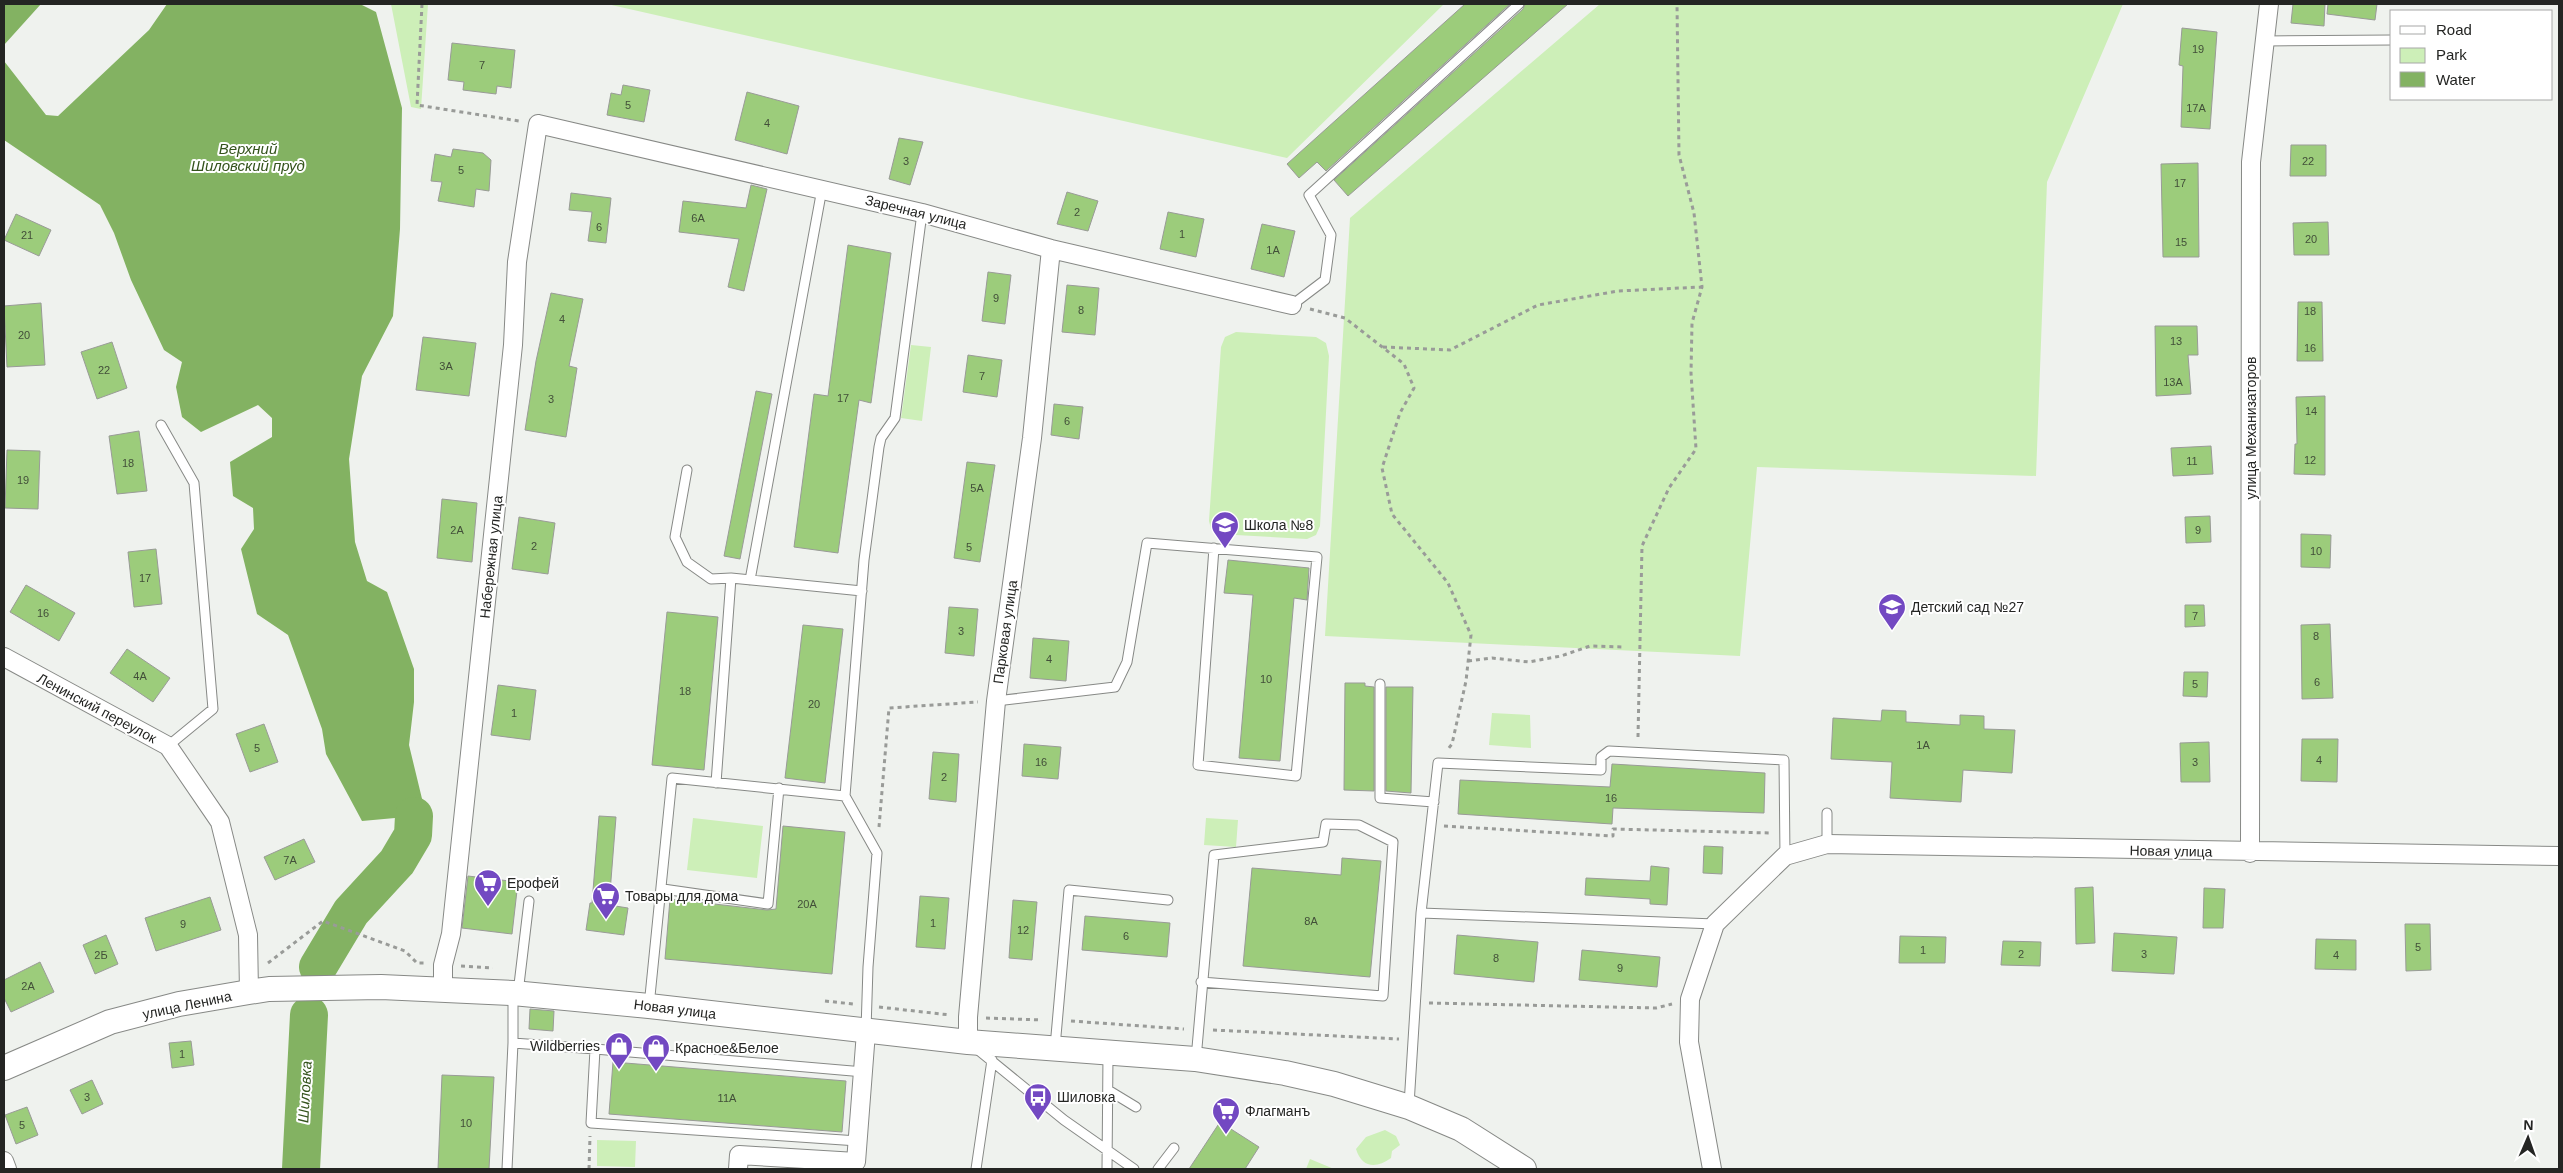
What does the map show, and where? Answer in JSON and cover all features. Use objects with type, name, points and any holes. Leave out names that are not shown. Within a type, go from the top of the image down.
[{"type":"street","name":"улица Механизаторов","points":[[2250,852],[2251,162],[2269,4]]},
{"type":"street","name":"Заречная улица","points":[[538,124],[922,213],[1052,248],[1292,305]]},
{"type":"street","name":"Набережная улица","points":[[444,990],[443,965],[451,934],[513,345],[516,262],[538,124]]},
{"type":"street","name":"Парковая улица","points":[[968,1042],[968,1017],[996,700],[1032,438],[1052,248]]},
{"type":"street","name":"Ленинский переулок","points":[[4,657],[168,746],[220,822],[248,935],[256,986]]},
{"type":"street","name":"Новая улица","points":[[1785,856],[1827,844],[2559,856]]},
{"type":"street","points":[[1712,1169],[1688,1042],[1690,999],[1715,924],[1785,856]]},
{"type":"street","name":"улица Ленина","points":[[4,1068],[110,1022],[256,986],[381,987]]},
{"type":"street","name":"Новая улица","points":[[381,987],[515,994],[649,1006],[866,1032],[968,1042],[1054,1050],[1196,1059],[1285,1073],[1334,1084],[1409,1107],[1461,1129],[1524,1169]]},
{"type":"street","points":[[738,1169],[739,1155],[856,1166],[866,1032]]},
{"type":"street","points":[[4,1161],[7,1169]]},
{"type":"lane","points":[[1292,305],[1325,280],[1331,235],[1308,194],[1519,4]]},
{"type":"lane","points":[[2264,41],[2390,40]]},
{"type":"lane","points":[[750,580],[822,189]]},
{"type":"lane","points":[[866,1032],[868,966],[877,853],[845,796],[862,591],[880,438],[895,418],[922,213]]},
{"type":"lane","points":[[161,425],[194,483],[213,709],[168,746]]},
{"type":"lane","points":[[688,470],[675,536],[687,562],[711,579],[731,578],[862,591]]},
{"type":"lane","points":[[996,700],[1115,687],[1127,662],[1148,542],[1317,557],[1296,776],[1198,765],[1214,548]]},
{"type":"lane","points":[[716,783],[731,578]]},
{"type":"lane","points":[[1380,684],[1380,798],[1434,802]]},
{"type":"lane","points":[[1409,1107],[1420,913],[1438,763],[1601,770],[1601,757],[1609,751],[1784,760],[1785,856]]},
{"type":"lane","points":[[649,1006],[663,889],[672,778],[845,796]]},
{"type":"lane","points":[[663,889],[768,904],[779,788]]},
{"type":"lane","points":[[1827,813],[1827,844]]},
{"type":"lane","points":[[1196,1059],[1202,982],[1214,855],[1323,842],[1326,824],[1359,825],[1393,842],[1383,996],[1202,982]]},
{"type":"lane","points":[[1054,1050],[1070,890],[1168,900]]},
{"type":"lane","points":[[508,1169],[515,994],[529,901]]},
{"type":"lane","points":[[1420,913],[1715,924]]},
{"type":"lane","points":[[513,1042],[864,1072]]},
{"type":"lane","points":[[968,1042],[1064,1120],[1134,1169]]},
{"type":"lane","points":[[595,1049],[591,1123],[858,1141]]},
{"type":"lane","points":[[1107,1169],[1108,1053]]},
{"type":"lane","points":[[976,1169],[992,1060]]},
{"type":"lane","points":[[1108,1090],[1136,1108]]},
{"type":"lane","points":[[1158,1169],[1174,1148]]},
{"type":"path","points":[[422,4],[417,104],[538,124]]},
{"type":"path","points":[[1637,753],[1642,546],[1669,488],[1696,449],[1691,373],[1692,324],[1702,287],[1694,213],[1679,155],[1677,4]]},
{"type":"path","points":[[1383,348],[1450,350],[1538,305],[1618,291],[1702,287]]},
{"type":"path","points":[[1292,305],[1345,318],[1404,364],[1414,388],[1400,413],[1382,468],[1392,514],[1448,583],[1471,635],[1468,661],[1452,744],[1438,763]]},
{"type":"path","points":[[1468,661],[1492,658],[1529,662],[1562,656],[1590,646],[1622,647]]},
{"type":"path","points":[[877,853],[889,708],[996,700]]},
{"type":"path","points":[[1431,825],[1613,836],[1614,829],[1784,833]]},
{"type":"path","points":[[256,986],[324,921],[355,933]]},
{"type":"path","points":[[1416,1003],[1656,1008],[1690,999]]},
{"type":"path","points":[[589,1169],[591,1123]]},
{"type":"green space","points":[[391,4],[428,4],[421,109],[411,107]]},
{"type":"green space","points":[[607,4],[1444,4],[1287,158]]},
{"type":"green space","points":[[1600,4],[2123,4],[2047,182],[2036,476],[1757,467],[1740,656],[1325,636],[1350,218]]},
{"type":"green space","points":[[1236,332],[1316,337],[1326,343],[1329,356],[1320,526],[1316,535],[1307,539],[1218,534],[1211,529],[1209,521],[1221,347],[1225,337]]},
{"type":"green space","points":[[911,345],[931,347],[922,421],[901,418]]},
{"type":"green space","points":[[1492,713],[1530,715],[1531,748],[1489,745]]},
{"type":"green space","points":[[693,818],[763,826],[757,878],[687,870]]},
{"type":"green space","points":[[1206,818],[1238,820],[1236,847],[1204,845]]},
{"type":"green space","points":[[1385,1130],[1396,1136],[1400,1145],[1392,1151],[1391,1158],[1385,1162],[1375,1165],[1366,1163],[1362,1160],[1356,1149],[1366,1137]]},
{"type":"green space","points":[[597,1140],[636,1141],[635,1167],[597,1166]]},
{"type":"green space","points":[[1310,1159],[1334,1169],[1306,1169]]},
{"type":"water","points":[[4,4],[41,4],[4,45]]},
{"type":"water","name":"Верхний Шиловский пруд","points":[[167,4],[360,4],[376,12],[402,108],[400,229],[393,316],[362,376],[349,459],[355,542],[367,581],[387,592],[414,669],[414,702],[409,745],[424,807],[417,857],[397,862],[404,834],[395,818],[362,821],[326,754],[322,729],[288,635],[257,614],[241,549],[254,529],[253,508],[233,496],[230,462],[272,437],[272,418],[258,405],[201,432],[182,417],[176,387],[182,362],[164,350],[131,280],[114,233],[100,205],[4,140],[4,61],[46,115],[58,116],[149,30]]},
{"type":"building","points":[[1465,4],[1510,4],[1326,171],[1317,162],[1299,178],[1287,164]]},
{"type":"building","points":[[1525,4],[1568,4],[1348,196],[1334,180],[1523,9]]},
{"type":"building","points":[[2293,4],[2325,4],[2324,26],[2291,23]]},
{"type":"building","points":[[2328,4],[2377,4],[2375,20],[2327,14]]},
{"type":"building","points":[[2182,28],[2217,32],[2210,129],[2181,127],[2183,66],[2179,65]]},
{"type":"building","points":[[452,43],[515,50],[511,88],[497,86],[496,94],[463,90],[464,82],[448,80]]},
{"type":"building","points":[[623,85],[650,90],[644,122],[607,115],[611,93],[621,95]]},
{"type":"building","points":[[747,92],[799,106],[787,154],[735,140]]},
{"type":"building","points":[[899,138],[923,142],[910,185],[889,179]]},
{"type":"building","points":[[2291,145],[2326,145],[2326,176],[2290,176]]},
{"type":"building","points":[[453,149],[483,153],[491,160],[489,191],[476,189],[474,207],[438,201],[442,182],[431,181],[435,154],[451,157]]},
{"type":"building","points":[[2198,163],[2199,257],[2163,257],[2161,164]]},
{"type":"building","points":[[751,185],[767,189],[744,291],[728,287],[739,239],[679,232],[683,201],[746,208]]},
{"type":"building","points":[[1067,192],[1098,201],[1088,231],[1057,224]]},
{"type":"building","points":[[571,193],[611,198],[606,243],[588,241],[592,212],[569,210]]},
{"type":"building","points":[[1168,212],[1204,219],[1196,257],[1160,249]]},
{"type":"building","points":[[16,214],[51,230],[39,256],[4,240]]},
{"type":"building","points":[[2328,222],[2329,255],[2294,255],[2293,223]]},
{"type":"building","points":[[1262,224],[1295,231],[1284,277],[1251,269]]},
{"type":"building","points":[[848,245],[891,253],[871,403],[859,400],[838,553],[794,547],[814,394],[828,396]]},
{"type":"building","points":[[988,272],[1011,275],[1005,324],[982,321]]},
{"type":"building","points":[[1067,285],[1099,288],[1095,335],[1062,332]]},
{"type":"building","points":[[551,293],[583,299],[569,366],[577,368],[566,437],[525,430],[536,361]]},
{"type":"building","points":[[2298,302],[2322,302],[2323,361],[2297,361]]},
{"type":"building","points":[[41,303],[45,365],[7,367],[4,306]]},
{"type":"building","points":[[2155,326],[2197,326],[2198,355],[2188,355],[2191,394],[2156,396]]},
{"type":"building","points":[[423,337],[476,343],[469,396],[416,390]]},
{"type":"building","points":[[112,342],[127,388],[97,399],[81,352]]},
{"type":"building","points":[[968,355],[1002,360],[997,397],[963,392]]},
{"type":"building","points":[[756,391],[772,394],[740,559],[724,556]]},
{"type":"building","points":[[2325,396],[2325,475],[2294,474],[2295,444],[2297,444],[2296,397]]},
{"type":"building","points":[[1054,404],[1083,407],[1079,439],[1051,435]]},
{"type":"building","points":[[139,431],[147,491],[117,494],[109,436]]},
{"type":"building","points":[[2211,446],[2213,474],[2173,476],[2171,448]]},
{"type":"building","points":[[7,450],[40,451],[38,509],[5,508]]},
{"type":"building","points":[[967,462],[995,465],[980,562],[954,558]]},
{"type":"building","points":[[442,499],[477,503],[472,562],[437,558]]},
{"type":"building","points":[[2210,516],[2211,542],[2186,543],[2185,517]]},
{"type":"building","points":[[519,517],[555,523],[548,574],[512,569]]},
{"type":"building","points":[[2301,534],[2331,535],[2330,568],[2301,567]]},
{"type":"building","points":[[156,549],[162,604],[134,607],[128,552]]},
{"type":"building","name":"Школа №8","points":[[1228,560],[1309,568],[1307,600],[1294,598],[1280,761],[1239,758],[1253,595],[1224,593]]},
{"type":"building","points":[[26,585],[75,613],[59,641],[10,612]]},
{"type":"building","points":[[2185,605],[2204,605],[2205,626],[2185,627]]},
{"type":"building","points":[[949,607],[978,609],[974,656],[945,653]]},
{"type":"building","points":[[667,612],[718,617],[704,770],[652,765]]},
{"type":"building","points":[[2330,624],[2333,698],[2302,699],[2301,625]]},
{"type":"building","points":[[803,625],[843,629],[825,783],[785,778]]},
{"type":"building","points":[[1033,638],[1069,641],[1066,681],[1030,678]]},
{"type":"building","points":[[127,649],[170,678],[153,702],[110,673]]},
{"type":"building","points":[[2184,672],[2208,672],[2207,697],[2183,696]]},
{"type":"building","points":[[1345,683],[1365,683],[1365,686],[1374,687],[1374,791],[1344,790]]},
{"type":"building","points":[[498,685],[536,690],[530,740],[491,735]]},
{"type":"building","points":[[1386,687],[1413,687],[1411,793],[1386,791]]},
{"type":"building","points":[[1882,710],[1906,711],[1906,722],[1960,725],[1960,715],[1984,716],[1984,729],[2015,730],[2012,773],[1963,770],[1961,802],[1890,798],[1892,762],[1831,759],[1833,718],[1881,721]]},
{"type":"building","points":[[264,724],[278,762],[250,772],[236,734]]},
{"type":"building","points":[[2302,739],[2338,739],[2337,782],[2301,781]]},
{"type":"building","points":[[2209,742],[2210,782],[2181,782],[2180,743]]},
{"type":"building","points":[[1024,744],[1061,747],[1058,779],[1022,776]]},
{"type":"building","points":[[933,752],[959,754],[956,802],[929,799]]},
{"type":"building","points":[[1612,764],[1765,773],[1764,813],[1613,808],[1612,824],[1458,814],[1460,780],[1610,787]]},
{"type":"building","points":[[599,816],[616,817],[609,905],[628,908],[624,935],[586,930],[590,903],[592,903]]},
{"type":"building","points":[[783,826],[845,832],[832,974],[665,959],[670,899],[767,910],[776,909]]},
{"type":"building","points":[[304,839],[315,862],[275,880],[264,857]]},
{"type":"building","points":[[1704,846],[1723,847],[1722,874],[1703,873]]},
{"type":"building","points":[[1342,858],[1381,861],[1370,977],[1243,966],[1252,868],[1341,875]]},
{"type":"building","points":[[1651,866],[1669,868],[1667,905],[1650,904],[1650,899],[1585,895],[1586,878],[1650,881]]},
{"type":"building","points":[[468,876],[518,882],[512,934],[462,928]]},
{"type":"building","points":[[2093,887],[2095,943],[2076,944],[2075,888]]},
{"type":"building","points":[[2204,888],[2225,889],[2223,928],[2203,928]]},
{"type":"building","points":[[920,896],[949,898],[945,949],[916,947]]},
{"type":"building","points":[[210,897],[221,930],[156,951],[145,918]]},
{"type":"building","points":[[1013,900],[1037,902],[1032,960],[1009,958]]},
{"type":"building","points":[[1085,916],[1170,923],[1167,957],[1082,950]]},
{"type":"building","points":[[2405,924],[2430,924],[2431,970],[2406,971]]},
{"type":"building","points":[[2114,933],[2177,937],[2174,974],[2112,971]]},
{"type":"building","points":[[106,935],[118,964],[95,974],[83,945]]},
{"type":"building","points":[[1457,935],[1538,942],[1534,982],[1454,974]]},
{"type":"building","points":[[1900,936],[1946,937],[1945,963],[1899,963]]},
{"type":"building","points":[[2316,939],[2356,940],[2356,970],[2315,969]]},
{"type":"building","points":[[2003,941],[2041,942],[2040,966],[2001,965]]},
{"type":"building","points":[[1582,950],[1660,957],[1657,987],[1579,980]]},
{"type":"building","points":[[40,962],[54,992],[11,1012],[4,998],[4,980]]},
{"type":"building","points":[[530,1009],[554,1011],[553,1031],[529,1029]]},
{"type":"building","points":[[191,1041],[194,1065],[172,1068],[169,1043]]},
{"type":"building","points":[[613,1062],[846,1081],[842,1132],[609,1114]]},
{"type":"building","points":[[442,1075],[494,1077],[489,1169],[438,1169]]},
{"type":"building","points":[[92,1080],[103,1104],[82,1114],[70,1090]]},
{"type":"building","points":[[27,1107],[38,1135],[16,1144],[5,1115]]},
{"type":"building","name":"Флагманъ","points":[[1220,1122],[1259,1147],[1245,1169],[1189,1169]]},
{"type":"waterway","name":"Шиловка","points":[[318,967],[351,912],[397,862],[413,835],[414,816]]},
{"type":"waterway","name":"Шиловка","points":[[301,1169],[309,1015]]},
{"type":"place","name":"Школа №8","points":[[1225,549]]},
{"type":"place","name":"Детский сад №27","points":[[1892,631]]},
{"type":"place","name":"Ерофей","points":[[488,907]]},
{"type":"place","name":"Товары для дома","points":[[606,920]]},
{"type":"place","name":"Wildberries","points":[[619,1070]]},
{"type":"place","name":"Красное&Белое","points":[[656,1072]]},
{"type":"place","name":"Шиловка","points":[[1038,1121]]},
{"type":"place","name":"Флагманъ","points":[[1226,1135]]}]
